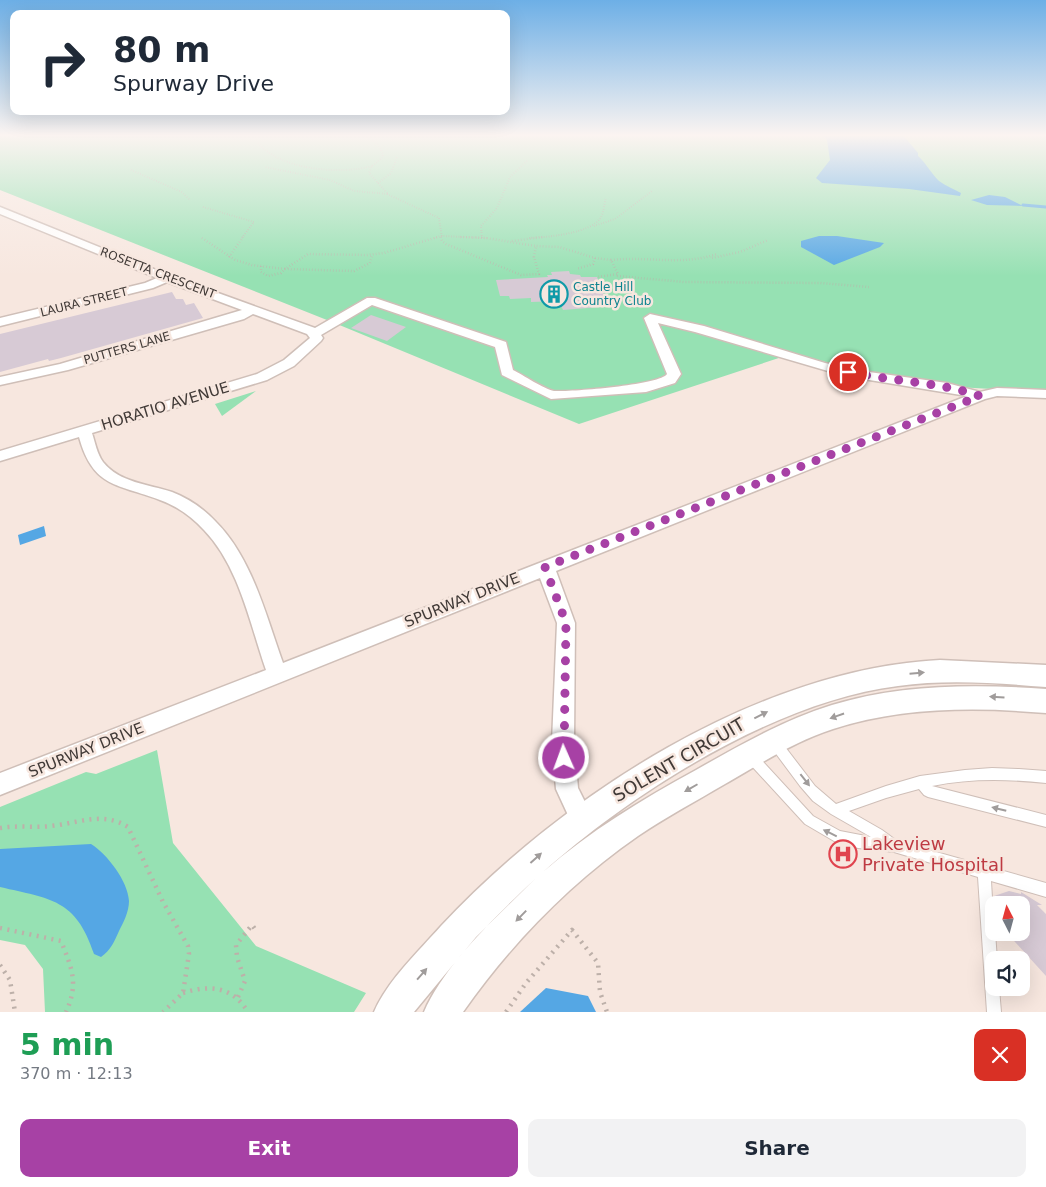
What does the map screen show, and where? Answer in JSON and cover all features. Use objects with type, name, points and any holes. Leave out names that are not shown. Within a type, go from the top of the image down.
[{"type":"street","name":"ROSETTA CRESCENT","points":[[0,210],[167,278],[316,334]]},
{"type":"street","name":"LAURA STREET","points":[[0,322],[149,286],[167,278]]},
{"type":"street","name":"HORATIO AVENUE","points":[[0,456],[273,373],[289,363],[314,341],[316,334],[371,301],[501,345],[507,372],[552,395],[646,388],[670,380],[674,374],[650,318],[668,321]]},
{"type":"street","name":"PUTTERS LANE","points":[[0,381],[160,340],[240,316],[253,309]]},
{"type":"street","name":"SPURWAY DRIVE","points":[[668,321],[724,334],[795,359],[848,372],[888,380],[961,389],[980,396]]},
{"type":"street","name":"SPURWAY DRIVE","points":[[0,784],[980,396],[997,392],[1046,394]]},
{"type":"street","points":[[84,431],[96,465],[104,474],[120,482],[173,499],[193,511],[215,530],[232,554],[277,674]]},
{"type":"street","points":[[545,567],[566,623],[563,742],[567,789],[582,820]]},
{"type":"street","name":"SOLENT CIRCUIT","points":[[392,1012],[442,950],[484,907],[554,842],[608,801],[683,756],[771,710],[808,695],[844,684],[905,674],[964,671],[1046,676]]},
{"type":"street","name":"SOLENT CIRCUIT","points":[[442,1012],[517,920],[582,859],[626,826],[749,755],[812,725],[848,712],[921,699],[970,696],[1046,701]]},
{"type":"lane","points":[[775,742],[811,789],[836,810],[884,837],[894,846]]},
{"type":"lane","points":[[749,755],[792,802],[823,829],[858,842],[894,846],[1046,890]]},
{"type":"lane","points":[[836,810],[888,790],[920,782],[988,774],[1046,777]]},
{"type":"lane","points":[[920,782],[928,791],[1046,820]]},
{"type":"lane","points":[[984,872],[994,1012]]},
{"type":"path","points":[[159,182],[182,192],[190,200]]},
{"type":"path","points":[[335,182],[354,191],[388,194],[439,218],[442,241],[446,244],[521,275],[539,274],[534,257],[536,246]]},
{"type":"path","points":[[482,238],[481,226],[496,210],[507,182]]},
{"type":"path","points":[[378,183],[388,194]]},
{"type":"path","points":[[512,242],[515,239],[549,238],[616,219],[652,191]]},
{"type":"path","points":[[594,226],[604,214],[606,198]]},
{"type":"path","points":[[203,207],[254,222],[229,257]]},
{"type":"path","points":[[261,266],[261,272],[268,276],[281,273],[305,256],[314,253],[372,255],[400,250],[441,236],[482,238],[536,246],[555,246],[572,249],[595,258],[611,260],[634,257],[677,262],[706,259],[740,252],[768,240]]},
{"type":"path","points":[[202,238],[235,260],[285,269],[354,271],[370,263],[372,255]]},
{"type":"path","points":[[706,259],[717,254]]},
{"type":"path","points":[[576,268],[593,264],[595,258]]},
{"type":"path","points":[[611,260],[617,276]]},
{"type":"path","points":[[597,277],[617,276],[684,282],[820,283],[869,287]]},
{"type":"path","points":[[0,828],[15,825],[50,826],[107,818],[120,820],[128,827],[158,894],[188,946],[189,954],[183,993],[175,1003],[163,1012]]},
{"type":"path","points":[[238,996],[245,981],[234,953],[235,944],[239,937],[252,925],[255,929]]},
{"type":"path","points":[[0,928],[61,941],[75,983],[74,995],[66,1012]]},
{"type":"path","points":[[506,1012],[526,983],[572,930],[598,963],[600,992],[607,1012]]},
{"type":"path","points":[[0,965],[3,967],[13,989],[15,1012]]},
{"type":"path","points":[[183,993],[206,986],[220,988],[238,996],[248,1012]]},
{"type":"green space","name":"Castle Hill Country Club","points":[[0,182],[1046,182],[1046,392],[957,387],[884,379],[794,353],[579,424],[337,324],[0,190]]},
{"type":"green space","points":[[256,391],[222,416],[215,404]]},
{"type":"green space","points":[[157,750],[173,843],[256,946],[366,993],[354,1012],[45,1012],[43,969],[25,945],[0,940],[0,807],[86,772],[96,774]]},
{"type":"water","points":[[941,182],[961,193],[960,196],[909,189],[822,183]]},
{"type":"water","points":[[989,195],[1005,197],[1023,206],[987,205],[971,200]]},
{"type":"water","points":[[819,236],[837,236],[884,243],[880,247],[834,265],[801,247],[801,241]]},
{"type":"water","points":[[44,526],[46,536],[20,545],[18,535]]},
{"type":"water","points":[[91,844],[104,854],[116,869],[125,885],[129,901],[126,917],[114,942],[101,957],[94,954],[79,922],[59,904],[34,895],[0,887],[0,849]]},
{"type":"water","points":[[546,988],[588,996],[596,1012],[520,1012]]},
{"type":"building","name":"Castle Hill Country Club","points":[[569,271],[570,274],[580,275],[581,277],[597,277],[605,297],[596,298],[600,307],[563,310],[559,301],[531,302],[531,298],[510,299],[509,296],[500,296],[496,280],[548,277],[547,275],[552,275],[551,272]]},
{"type":"building","points":[[172,292],[176,299],[183,299],[186,305],[194,303],[203,318],[61,358],[49,361],[48,359],[0,372],[0,334]]},
{"type":"building","points":[[371,315],[406,327],[387,341],[351,328]]},
{"type":"building","points":[[1009,891],[1021,894],[1021,892],[1027,896],[994,896]]},
{"type":"building","points":[[1030,898],[1042,905],[1037,905],[1046,914],[1046,976],[1030,958],[1030,951],[1023,951],[1014,941],[1030,941]]},
{"type":"waterway","points":[[1023,205],[1046,207]]},
{"type":"place","name":"Castle Hill Country Club","points":[[554,294]]},
{"type":"place","name":"Lakeview Private Hospital","points":[[843,854]]},
{"type":"route","points":[[564,758],[566,623],[545,567],[980,396],[961,389],[888,380],[848,372]]}]
